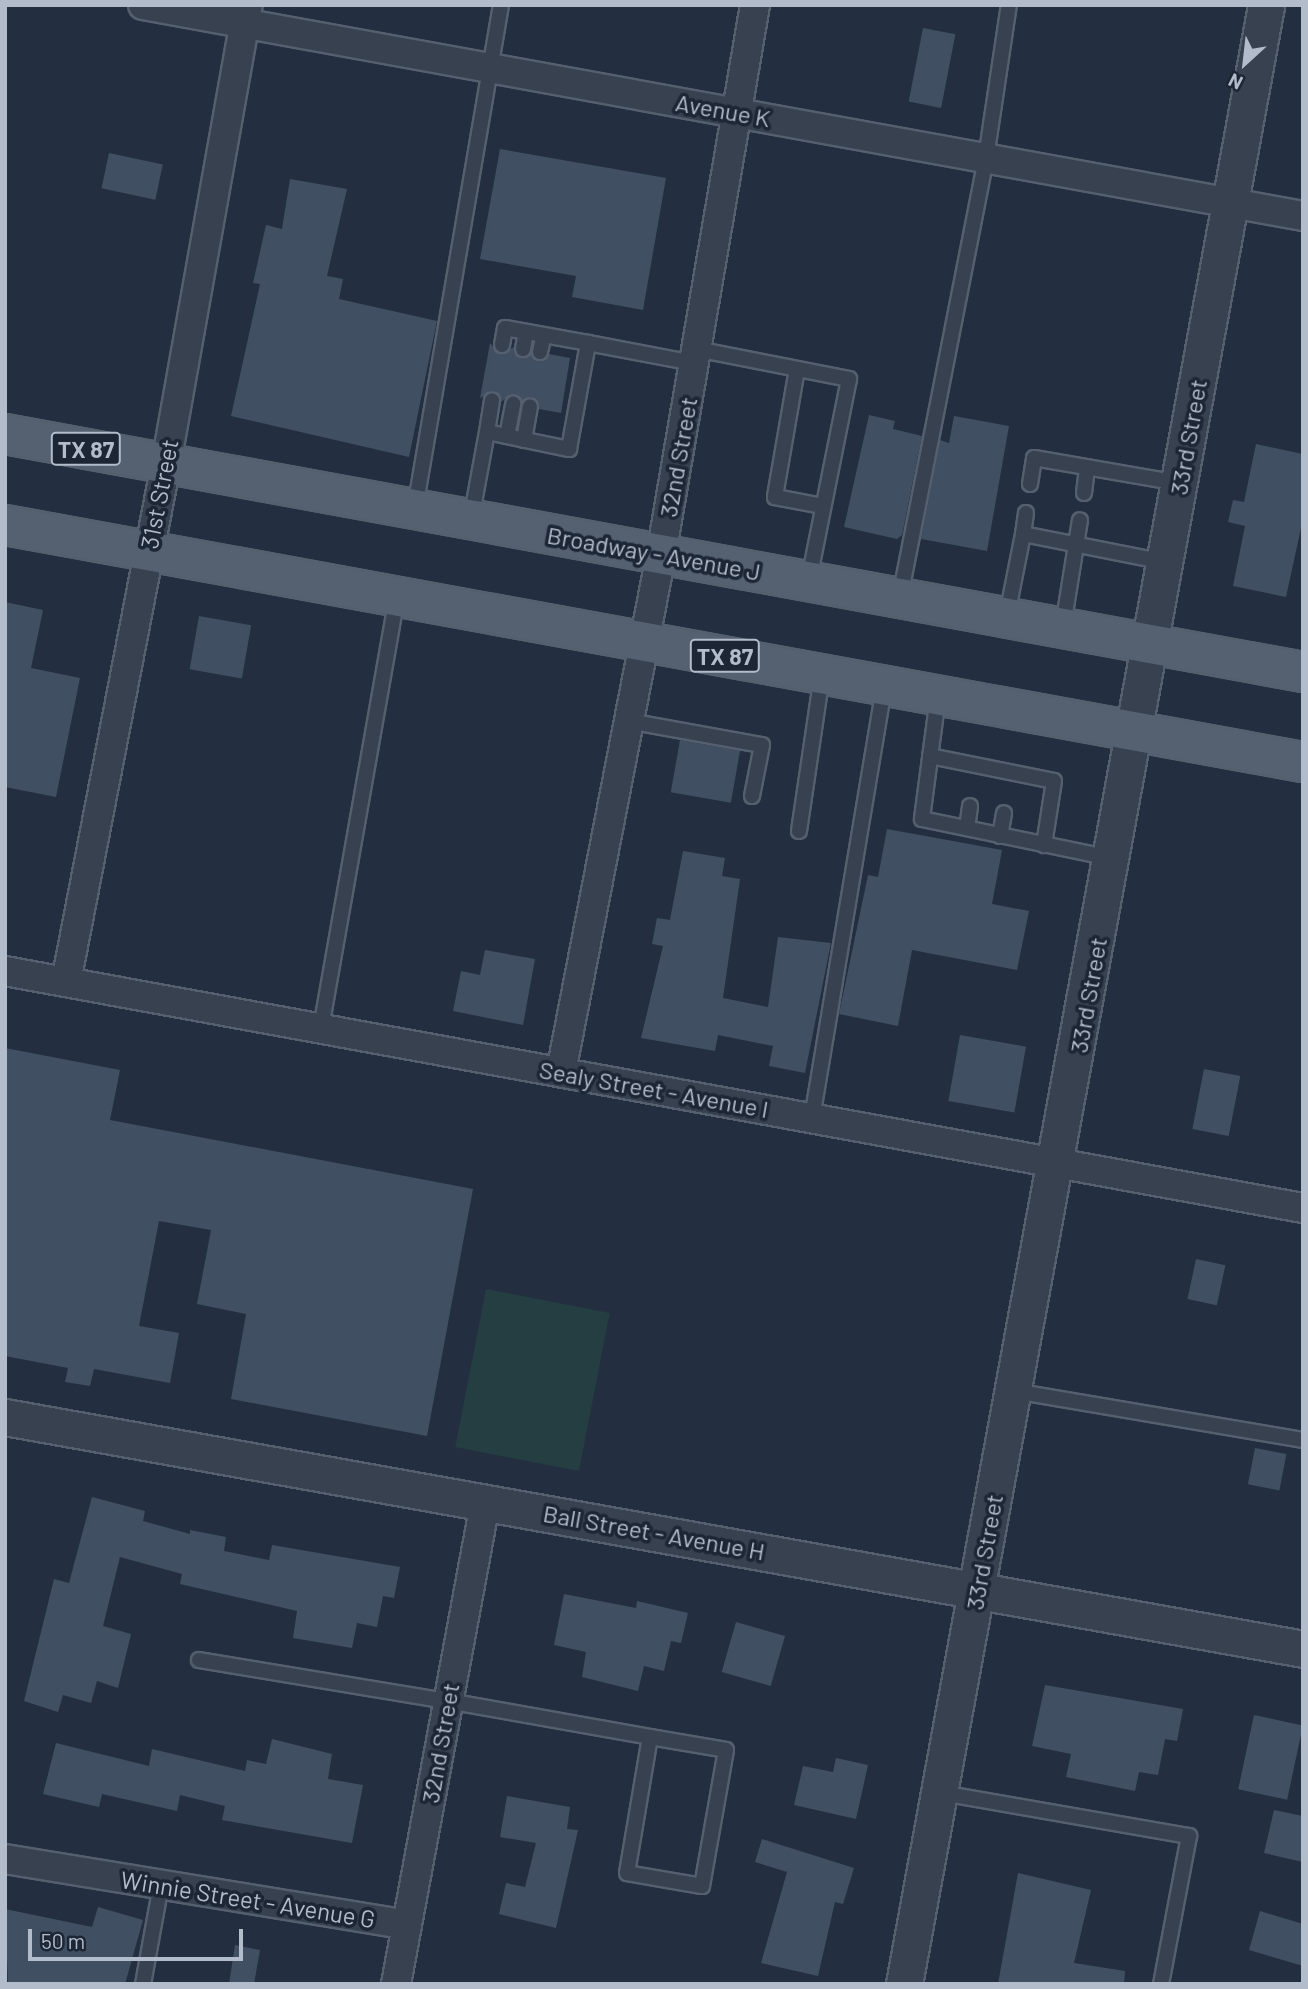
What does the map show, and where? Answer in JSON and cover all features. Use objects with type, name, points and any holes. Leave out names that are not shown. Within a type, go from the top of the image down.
[{"type":"main road","name":"Broadway - Avenue J","points":[[5,434],[1303,672]]},
{"type":"main road","name":"TX 87","points":[[5,525],[1303,762]]},
{"type":"street","name":"Avenue K","points":[[143,5],[246,14],[490,68],[1303,216]]},
{"type":"street","name":"32nd Street","points":[[561,1072],[661,555],[755,5]]},
{"type":"street","name":"33rd Street","points":[[904,1984],[942,1793],[977,1590],[1113,859],[1266,5]]},
{"type":"street","name":"31st Street","points":[[66,982],[166,464],[246,14]]},
{"type":"street","name":"Sealy Street - Avenue I","points":[[5,971],[1303,1208]]},
{"type":"street","name":"Ball Street - Avenue H","points":[[5,1417],[1303,1649]]},
{"type":"street","name":"32nd Street","points":[[396,1984],[485,1502]]},
{"type":"street","name":"Winnie Street - Avenue G","points":[[5,1859],[407,1926]]},
{"type":"lane","points":[[414,509],[501,5]]},
{"type":"lane","points":[[900,598],[986,159],[1009,5]]},
{"type":"lane","points":[[502,345],[505,328],[588,343],[797,369],[849,379],[808,582]]},
{"type":"lane","points":[[523,349],[526,332]]},
{"type":"lane","points":[[540,352],[544,335]]},
{"type":"lane","points":[[486,432],[569,449],[588,343]]},
{"type":"lane","points":[[797,369],[775,497],[823,506]]},
{"type":"lane","points":[[471,520],[492,400]]},
{"type":"lane","points":[[507,436],[513,404]]},
{"type":"lane","points":[[524,440],[530,407]]},
{"type":"lane","points":[[1030,484],[1034,458],[1180,483]]},
{"type":"lane","points":[[1084,493],[1087,467]]},
{"type":"lane","points":[[1006,618],[1026,513]]},
{"type":"lane","points":[[1063,628],[1080,520]]},
{"type":"lane","points":[[1023,534],[1165,562]]},
{"type":"lane","points":[[320,1028],[397,596]]},
{"type":"lane","points":[[799,831],[823,674]]},
{"type":"lane","points":[[812,1118],[884,685]]},
{"type":"lane","points":[[938,695],[922,819],[1113,859]]},
{"type":"lane","points":[[628,721],[762,746],[752,796]]},
{"type":"lane","points":[[930,756],[975,769],[1054,781],[1044,845]]},
{"type":"lane","points":[[967,828],[970,806]]},
{"type":"lane","points":[[1000,836],[1004,813]]},
{"type":"lane","points":[[1014,1391],[1303,1440]]},
{"type":"lane","points":[[199,1660],[448,1702],[726,1750],[702,1886],[627,1874],[650,1737]]},
{"type":"lane","points":[[942,1793],[1189,1836],[1161,1984]]},
{"type":"lane","points":[[143,1984],[161,1885]]},
{"type":"green space","points":[[486,1289],[610,1313],[579,1471],[455,1447]]},
{"type":"building","points":[[923,28],[955,34],[941,108],[909,102]]},
{"type":"building","points":[[500,149],[666,178],[643,310],[572,297],[576,276],[480,259]]},
{"type":"building","points":[[109,153],[163,164],[155,200],[102,188]]},
{"type":"building","points":[[290,179],[347,189],[327,276],[343,279],[339,299],[437,321],[409,457],[231,416],[260,284],[253,283],[266,225],[282,229]]},
{"type":"building","points":[[490,343],[500,354],[514,347],[521,358],[531,354],[542,361],[549,354],[570,358],[561,413],[539,409],[531,397],[522,401],[510,395],[501,402],[494,391],[480,398]]},
{"type":"building","points":[[869,415],[895,421],[893,429],[922,436],[902,535],[897,539],[844,527]]},
{"type":"building","points":[[954,416],[1009,426],[987,551],[921,539],[940,440],[949,443]]},
{"type":"building","points":[[1256,444],[1303,454],[1303,519],[1286,597],[1233,586],[1245,526],[1228,522],[1233,500],[1244,502]]},
{"type":"building","points":[[5,602],[43,610],[31,668],[80,678],[56,797],[5,787]]},
{"type":"building","points":[[199,616],[251,625],[242,678],[190,669]]},
{"type":"building","points":[[680,740],[740,751],[731,803],[671,792]]},
{"type":"building","points":[[887,829],[1002,850],[992,904],[1029,911],[1017,970],[912,950],[898,1026],[839,1014],[868,875],[878,877]]},
{"type":"building","points":[[683,851],[725,858],[722,876],[740,879],[723,998],[768,1007],[778,937],[831,943],[805,1073],[769,1066],[773,1046],[718,1035],[715,1051],[641,1038],[663,946],[652,944],[657,918],[670,920]]},
{"type":"building","points":[[485,950],[535,959],[523,1025],[453,1011],[461,971],[480,975]]},
{"type":"building","points":[[960,1035],[1026,1047],[1014,1113],[948,1101]]},
{"type":"building","points":[[5,1048],[120,1070],[110,1120],[473,1189],[427,1436],[231,1399],[246,1314],[197,1304],[211,1230],[159,1221],[139,1326],[179,1333],[170,1383],[94,1369],[90,1386],[65,1382],[68,1368],[5,1356]]},
{"type":"building","points":[[1204,1069],[1240,1076],[1229,1136],[1192,1129]]},
{"type":"building","points":[[1196,1259],[1225,1265],[1217,1305],[1187,1299]]},
{"type":"building","points":[[1255,1448],[1286,1454],[1279,1490],[1248,1484]]},
{"type":"building","points":[[92,1497],[145,1511],[143,1521],[190,1534],[190,1530],[226,1537],[224,1551],[269,1560],[272,1545],[400,1567],[394,1598],[383,1596],[377,1627],[357,1623],[352,1648],[293,1638],[297,1611],[180,1584],[182,1574],[120,1557],[103,1626],[131,1634],[118,1688],[97,1681],[91,1703],[63,1695],[58,1712],[24,1701],[54,1579],[69,1583]]},
{"type":"building","points":[[564,1594],[636,1608],[637,1601],[688,1613],[681,1643],[671,1641],[664,1671],[644,1666],[638,1691],[582,1677],[586,1652],[554,1645]]},
{"type":"building","points":[[736,1622],[785,1636],[771,1686],[722,1672]]},
{"type":"building","points":[[1045,1685],[1183,1709],[1177,1741],[1165,1739],[1158,1775],[1139,1772],[1135,1791],[1066,1777],[1071,1754],[1032,1746]]},
{"type":"building","points":[[1254,1715],[1303,1725],[1287,1800],[1238,1789]]},
{"type":"building","points":[[272,1739],[332,1754],[328,1779],[363,1785],[352,1843],[222,1820],[225,1806],[180,1795],[177,1811],[102,1794],[99,1807],[43,1794],[56,1743],[149,1766],[152,1749],[245,1771],[247,1760],[266,1764]]},
{"type":"building","points":[[836,1758],[868,1765],[856,1819],[794,1805],[803,1766],[833,1772]]},
{"type":"building","points":[[507,1796],[570,1807],[567,1829],[578,1830],[556,1928],[499,1914],[506,1883],[525,1887],[536,1843],[500,1837]]},
{"type":"building","points":[[1274,1810],[1303,1816],[1303,1862],[1264,1853]]},
{"type":"building","points":[[762,1839],[854,1868],[843,1904],[835,1902],[818,1976],[761,1963],[787,1872],[755,1862]]},
{"type":"building","points":[[1018,1873],[1091,1890],[1074,1963],[1125,1971],[1124,1984],[998,1984]]},
{"type":"building","points":[[98,1907],[143,1920],[125,1984],[8,1984],[5,1909],[92,1927]]},
{"type":"building","points":[[1260,1911],[1303,1924],[1303,1966],[1249,1950]]},
{"type":"building","points":[[235,1945],[260,1950],[254,1984],[229,1984]]}]
